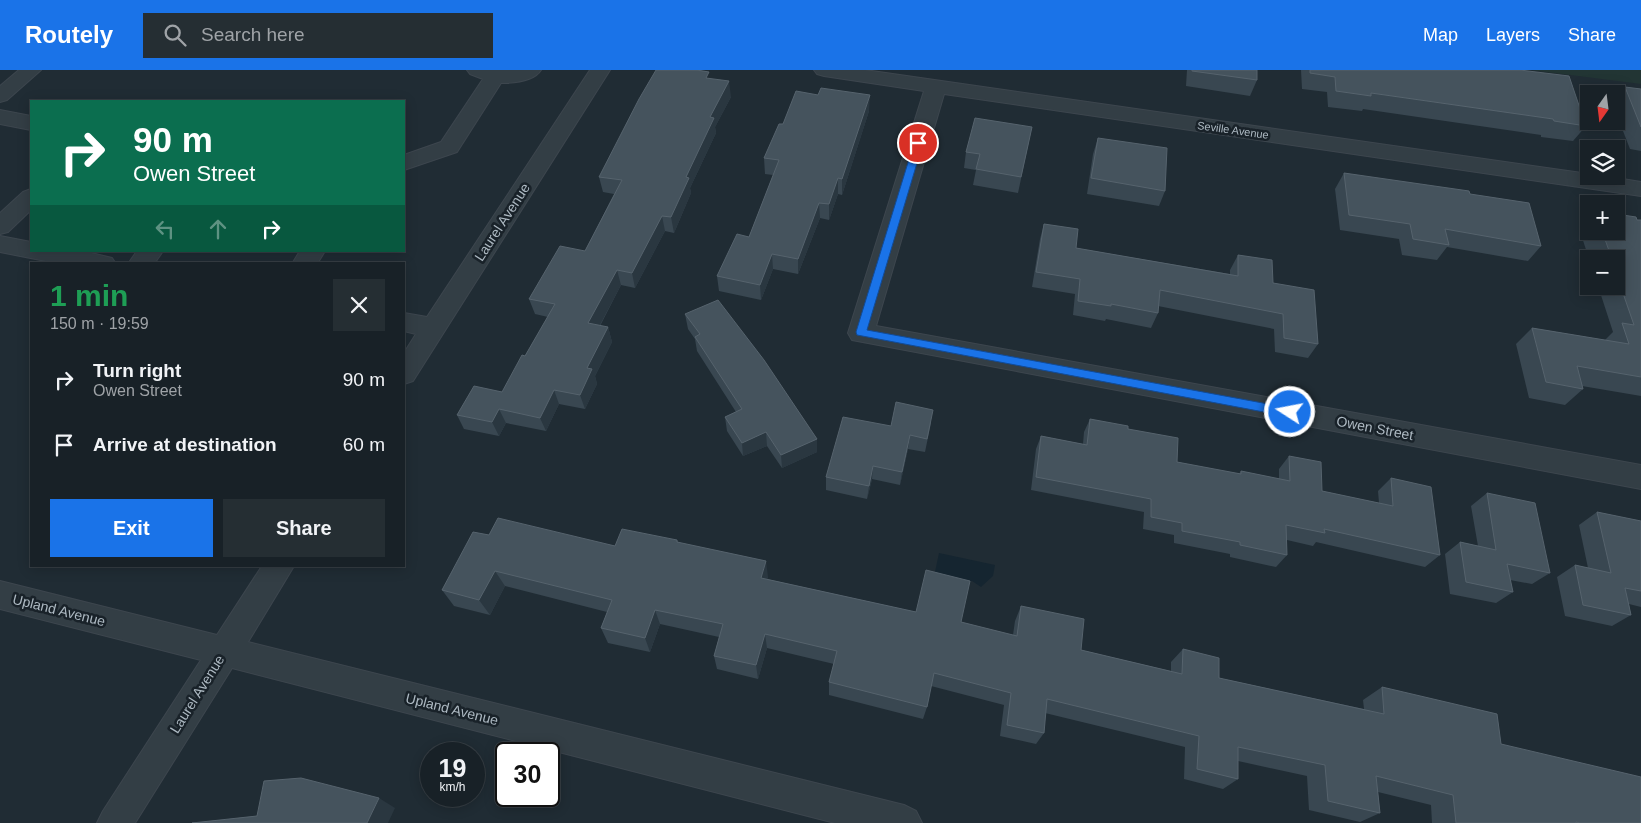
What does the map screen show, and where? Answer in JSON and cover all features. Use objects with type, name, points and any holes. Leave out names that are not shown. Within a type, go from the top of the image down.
[{"type":"street","points":[[0,96],[31,70]]},
{"type":"street","points":[[405,163],[449,147],[486,74],[517,75],[531,70]]},
{"type":"street","name":"Laurel Avenue","points":[[405,372],[599,70]]},
{"type":"street","name":"Seville Avenue","points":[[824,70],[1641,189]]},
{"type":"street","name":"Owen Street","points":[[936,86],[861,332],[1641,477]]},
{"type":"street","points":[[0,117],[30,123]]},
{"type":"street","points":[[0,226],[30,198]]},
{"type":"street","points":[[0,244],[30,250]]},
{"type":"street","points":[[44,252],[94,262]]},
{"type":"street","points":[[142,262],[150,252]]},
{"type":"street","points":[[405,322],[434,328]]},
{"type":"street","name":"Laurel Avenue","points":[[115,823],[278,567]]},
{"type":"street","name":"Upland Avenue","points":[[0,595],[904,823]]},
{"type":"green space","points":[[1531,70],[1641,70],[1641,84]]},
{"type":"water","points":[[939,553],[995,565],[993,576],[981,587],[972,581],[937,578],[935,572]]},
{"type":"building","points":[[656,70],[697,70],[709,72],[706,78],[729,81],[710,117],[714,118],[686,177],[689,178],[671,217],[662,216],[632,273],[617,270],[588,323],[608,327],[587,368],[592,369],[580,395],[554,390],[540,418],[499,409],[492,422],[457,415],[474,386],[502,392],[522,355],[525,356],[555,304],[529,299],[560,246],[585,251],[622,180],[599,177]]},
{"type":"building","points":[[1257,70],[1257,80],[1192,71]]},
{"type":"building","points":[[1310,70],[1520,70],[1569,76],[1580,108],[1580,125],[1554,121],[1553,119],[1371,93],[1371,96],[1336,91],[1335,77],[1310,73]]},
{"type":"building","points":[[1625,87],[1641,89],[1641,127]]},
{"type":"building","points":[[821,88],[870,95],[842,179],[838,178],[829,204],[819,203],[798,259],[772,254],[760,285],[717,276],[737,234],[749,237],[779,160],[764,158],[779,124],[783,124],[796,91],[818,95]]},
{"type":"building","points":[[975,118],[1032,127],[1021,177],[976,169],[980,154],[966,152]]},
{"type":"building","points":[[1098,138],[1167,148],[1165,191],[1091,178]]},
{"type":"building","points":[[1344,173],[1469,191],[1470,194],[1529,203],[1541,246],[1445,229],[1449,245],[1413,239],[1410,224],[1349,215]]},
{"type":"building","points":[[1625,215],[1641,220],[1641,377],[1577,366],[1583,389],[1546,382],[1532,328],[1629,344],[1622,323],[1634,325],[1624,295],[1625,250],[1609,250],[1605,240],[1625,240]]},
{"type":"building","points":[[1044,224],[1078,229],[1076,248],[1238,276],[1238,255],[1272,260],[1273,283],[1314,290],[1318,344],[1284,338],[1283,314],[1160,290],[1158,313],[1111,304],[1111,306],[1078,301],[1080,279],[1036,272]]},
{"type":"building","points":[[718,300],[764,360],[817,439],[781,455],[766,432],[742,443],[725,417],[742,409],[695,337],[700,334],[685,314]]},
{"type":"building","points":[[896,402],[933,410],[927,439],[910,435],[902,472],[873,466],[869,486],[826,477],[843,417],[891,426]]},
{"type":"building","points":[[1090,419],[1128,426],[1128,429],[1178,438],[1177,462],[1241,474],[1241,471],[1290,481],[1289,456],[1321,462],[1322,491],[1393,506],[1391,478],[1431,487],[1440,555],[1324,529],[1325,533],[1286,525],[1287,555],[1240,545],[1240,542],[1182,531],[1182,523],[1151,517],[1151,499],[1036,477],[1041,436],[1087,445]]},
{"type":"building","points":[[1487,493],[1535,503],[1550,573],[1507,564],[1513,592],[1466,582],[1460,542],[1496,550]]},
{"type":"building","points":[[1597,512],[1641,521],[1641,591],[1625,588],[1631,615],[1583,605],[1575,565],[1611,573]]},
{"type":"building","points":[[498,518],[615,546],[622,529],[677,540],[677,542],[766,561],[761,578],[916,612],[926,570],[970,581],[961,622],[1017,636],[1021,606],[1084,619],[1081,650],[1182,674],[1183,649],[1219,658],[1219,678],[1384,714],[1382,687],[1497,714],[1501,744],[1641,777],[1641,823],[1456,823],[1453,795],[1376,776],[1380,813],[1328,801],[1325,765],[1238,747],[1238,779],[1197,769],[1199,736],[1047,699],[1044,733],[1007,725],[1011,693],[934,673],[927,707],[829,682],[837,651],[765,634],[756,665],[714,656],[723,624],[655,610],[645,638],[601,628],[612,600],[495,571],[479,600],[442,590],[473,532],[489,535]]},
{"type":"building","points":[[301,778],[379,798],[367,823],[192,823],[257,816],[264,781]]},
{"type":"route","points":[[918,143],[861,332],[1290,412]]}]
